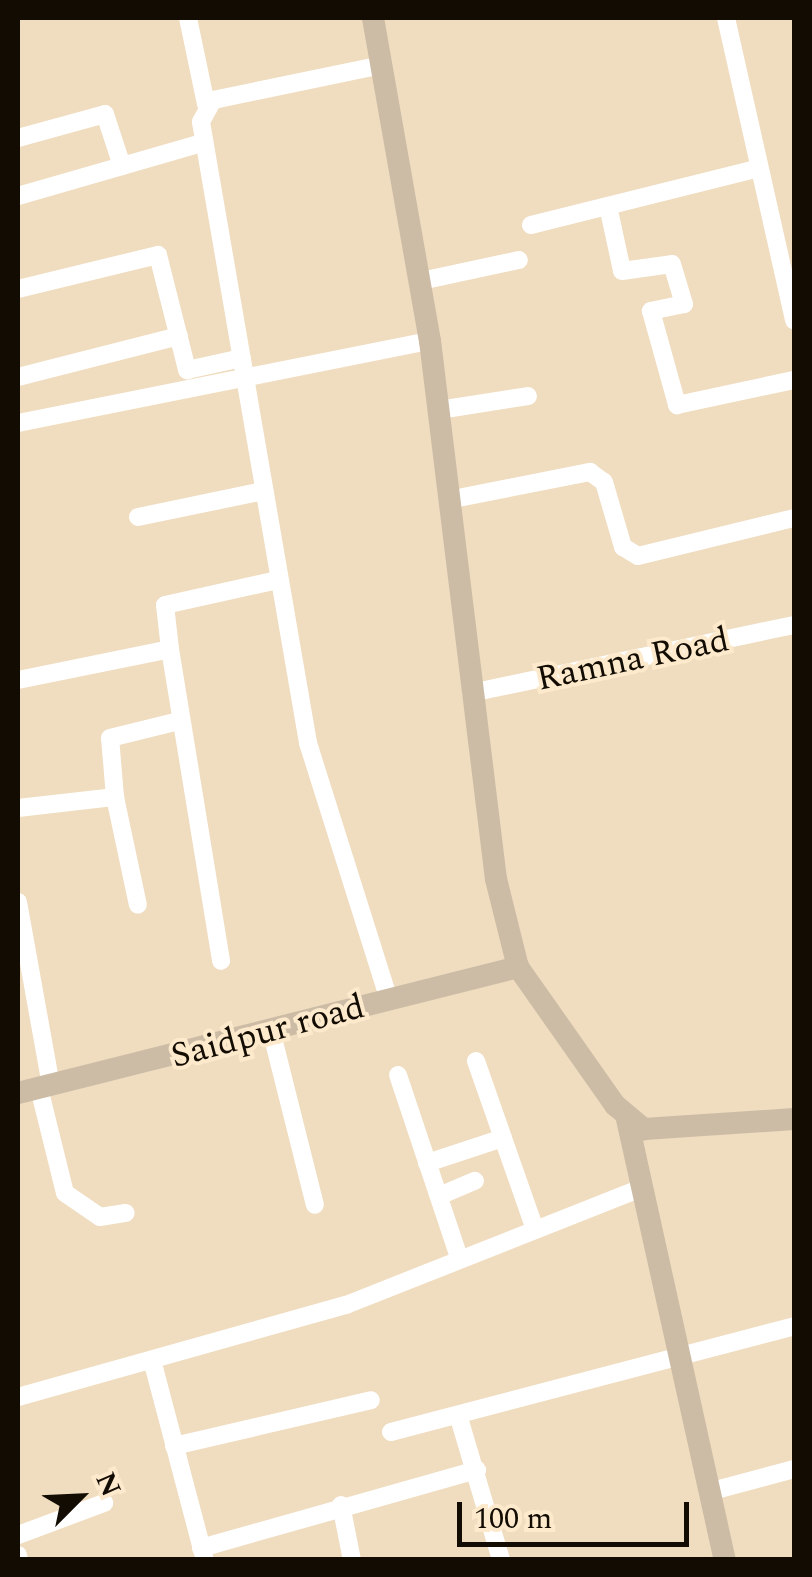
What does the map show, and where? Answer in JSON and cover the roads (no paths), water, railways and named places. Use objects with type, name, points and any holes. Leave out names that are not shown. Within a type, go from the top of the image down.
[{"type":"main road","points":[[373,18],[421,281],[440,410],[471,693],[518,968],[627,1120],[636,1190],[712,1492],[725,1560]]},
{"type":"main road","name":"Saidpur road","points":[[36,1089],[272,1034],[518,968]]},
{"type":"main road","points":[[627,1120],[664,1132],[793,1118]]},
{"type":"street","points":[[188,18],[206,104],[202,143],[308,743],[389,1000]]},
{"type":"street","points":[[726,18],[756,168],[794,320]]},
{"type":"street","points":[[206,104],[382,65]]},
{"type":"street","points":[[18,138],[105,114],[122,166]]},
{"type":"street","points":[[18,196],[202,143]]},
{"type":"street","points":[[531,225],[756,168]]},
{"type":"street","points":[[608,206],[622,271],[672,264],[684,304],[651,311],[677,405],[794,380]]},
{"type":"street","points":[[18,290],[158,255],[188,370],[430,341]]},
{"type":"street","points":[[421,281],[519,260]]},
{"type":"street","points":[[18,378],[180,336]]},
{"type":"street","points":[[18,423],[243,366]]},
{"type":"street","points":[[440,410],[528,396]]},
{"type":"street","points":[[448,500],[590,472],[604,482],[623,547],[638,556],[794,518]]},
{"type":"street","points":[[138,517],[264,491]]},
{"type":"street","points":[[221,962],[164,605],[278,580]]},
{"type":"street","name":"Ramna Road","points":[[471,693],[794,624]]},
{"type":"street","points":[[18,680],[170,649]]},
{"type":"street","points":[[138,905],[116,797],[110,738],[180,721]]},
{"type":"street","points":[[18,808],[116,797]]},
{"type":"street","points":[[18,902],[36,1089],[64,1193],[100,1217],[126,1213]]},
{"type":"street","points":[[272,1034],[314,1205]]},
{"type":"street","points":[[476,1061],[533,1224]]},
{"type":"street","points":[[398,1075],[458,1254]]},
{"type":"street","points":[[428,1163],[503,1138]]},
{"type":"street","points":[[438,1196],[475,1181]]},
{"type":"street","points":[[18,1398],[346,1305],[533,1224],[636,1190]]},
{"type":"street","points":[[391,1432],[458,1418],[794,1326]]},
{"type":"street","points":[[152,1360],[203,1554],[341,1505],[476,1470]]},
{"type":"street","points":[[174,1446],[371,1400]]},
{"type":"street","points":[[458,1418],[501,1560]]},
{"type":"street","points":[[712,1492],[794,1469]]},
{"type":"street","points":[[18,1536],[104,1503]]},
{"type":"street","points":[[341,1505],[352,1560]]}]
